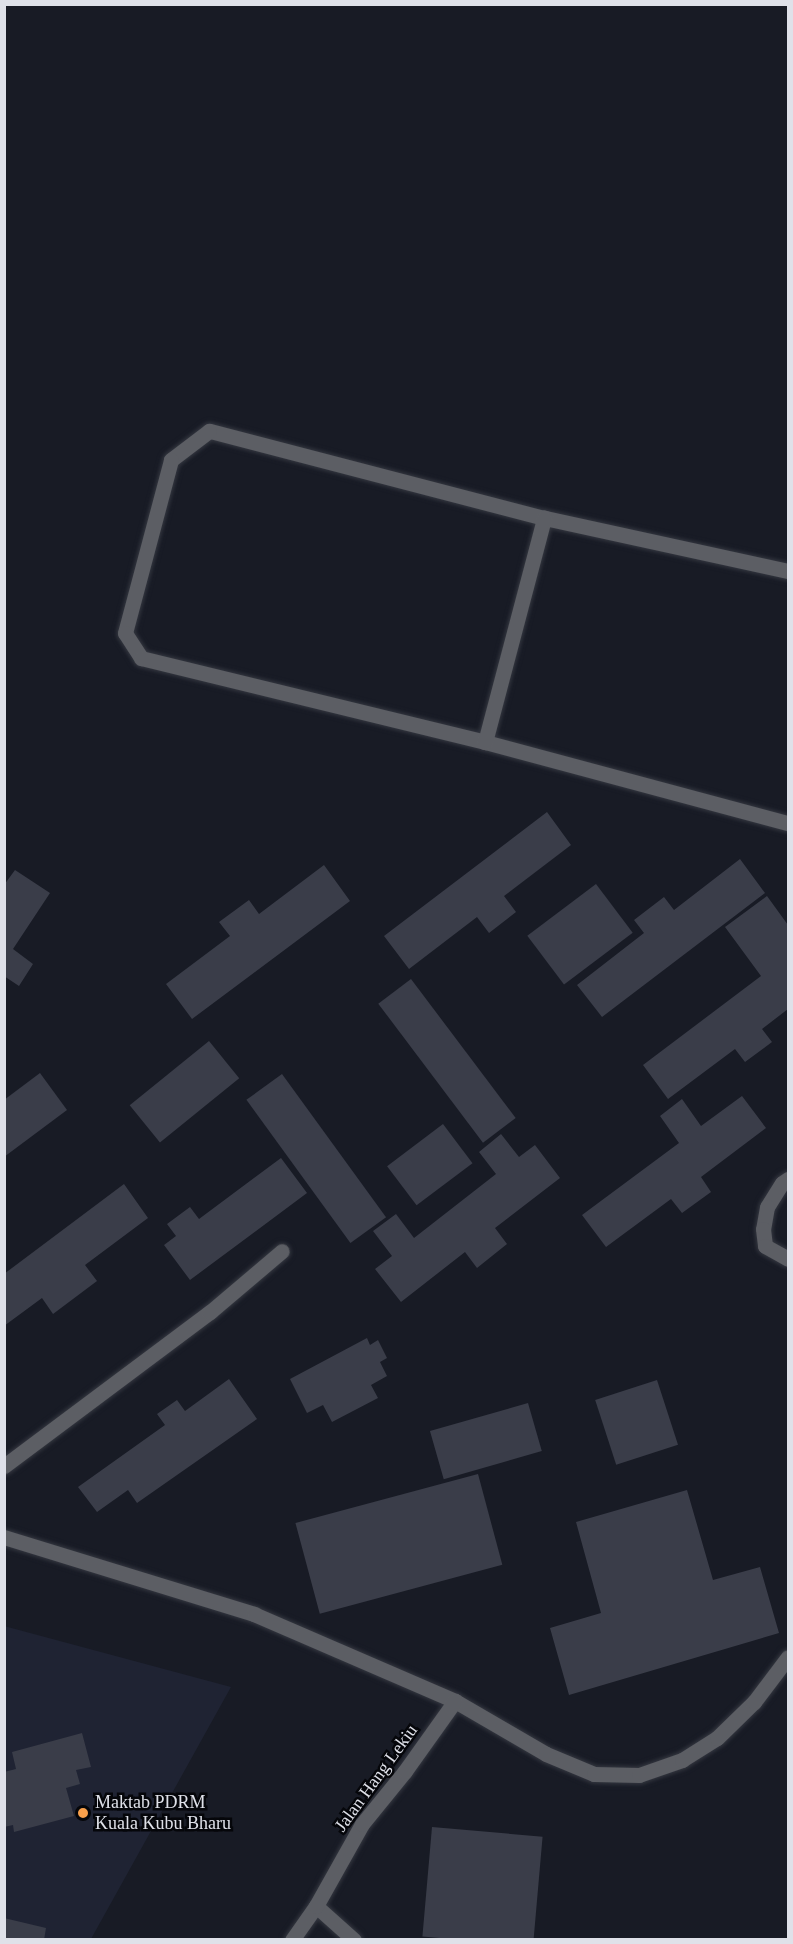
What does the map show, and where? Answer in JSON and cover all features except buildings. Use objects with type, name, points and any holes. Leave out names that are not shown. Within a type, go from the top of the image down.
[{"type":"street","points":[[789,571],[544,518],[209,431],[171,460],[125,633],[141,658],[486,742],[789,823]]},
{"type":"street","points":[[486,742],[544,518]]},
{"type":"street","points":[[789,1179],[782,1183],[767,1208],[763,1229],[765,1246],[789,1259]]},
{"type":"street","points":[[4,1466],[210,1312],[282,1251]]},
{"type":"street","points":[[4,1537],[254,1614],[455,1701],[546,1754],[594,1774],[639,1774],[682,1761],[717,1738],[754,1702],[789,1657]]},
{"type":"street","name":"Jalan Hang Lekiu","points":[[292,1940],[316,1906],[362,1824],[405,1771],[455,1701]]},
{"type":"street","points":[[316,1906],[354,1940]]},
{"type":"shaded area","name":"Maktab PDRM Kuala Kubu Bharu","points":[[4,1626],[231,1687],[91,1939],[5,1939]]},
{"type":"place","name":"Maktab PDRM Kuala Kubu Bharu","points":[[83,1813]]}]
